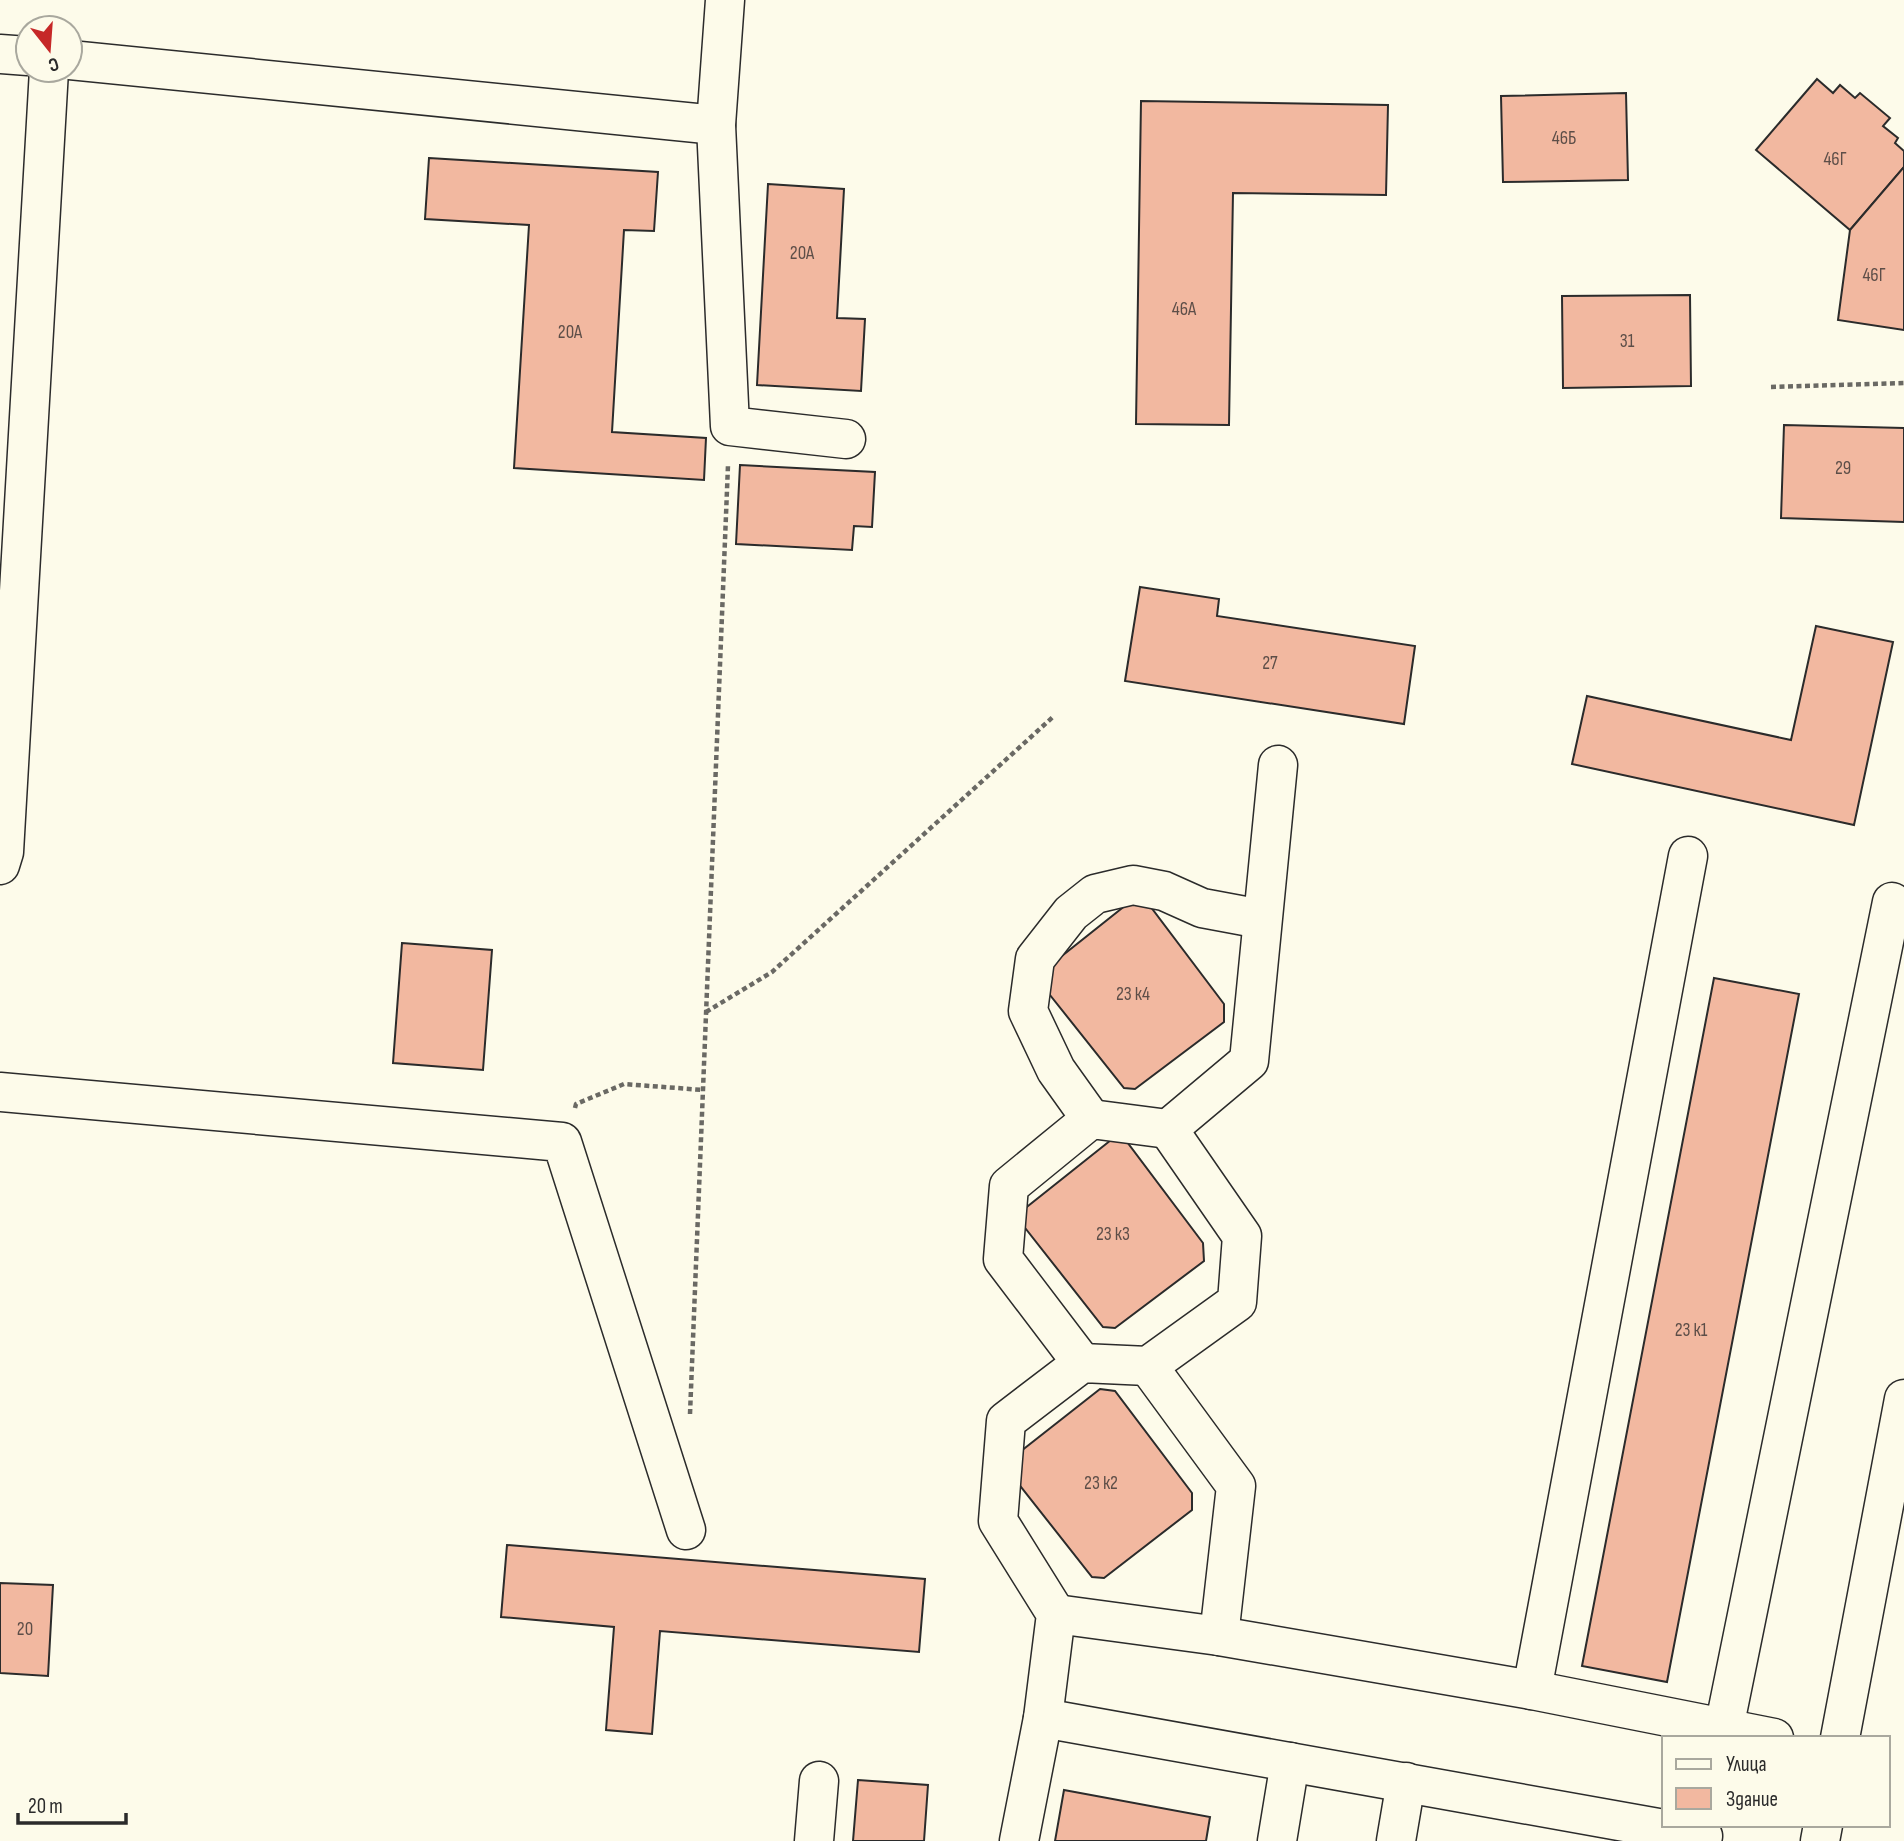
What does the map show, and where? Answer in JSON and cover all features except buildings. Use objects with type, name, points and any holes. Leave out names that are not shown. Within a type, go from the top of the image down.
[{"type":"lane","points":[[725,0],[716,125],[730,426],[846,439]]},
{"type":"lane","points":[[84,61],[716,125]]},
{"type":"lane","points":[[0,865],[6,824],[48,84]]},
{"type":"lane","points":[[1082,1363],[1003,1259],[1009,1186],[1091,1119],[1168,1129],[1249,1061],[1278,765]]},
{"type":"lane","points":[[1532,1690],[1688,856]]},
{"type":"lane","points":[[1091,1119],[1056,1070],[1028,1011],[1035,959],[1071,913],[1095,894],[1133,885],[1164,891],[1202,908],[1261,919]]},
{"type":"lane","points":[[1723,1733],[1892,902]]},
{"type":"lane","points":[[0,1092],[562,1142],[686,1530]]},
{"type":"lane","points":[[1019,1841],[1043,1718],[1056,1614],[998,1521],[1006,1421],[1082,1363],[1148,1366],[1237,1302],[1242,1236],[1168,1129]]},
{"type":"lane","points":[[1148,1366],[1236,1486],[1219,1636]]},
{"type":"lane","points":[[1840,1736],[1904,1399]]},
{"type":"lane","points":[[1056,1614],[1219,1636],[1532,1690],[1723,1733],[1754,1736]]},
{"type":"lane","points":[[1043,1718],[1662,1827]]},
{"type":"lane","points":[[1277,1841],[1290,1762]]},
{"type":"lane","points":[[814,1841],[819,1781]]},
{"type":"lane","points":[[1396,1841],[1406,1783]]},
{"type":"lane","points":[[1663,1827],[1704,1834]]},
{"type":"path","points":[[1770,387],[1904,383]]},
{"type":"path","points":[[690,1420],[730,426]]},
{"type":"path","points":[[706,1012],[772,972],[1055,716]]},
{"type":"path","points":[[562,1142],[576,1104],[624,1084],[703,1090]]}]
